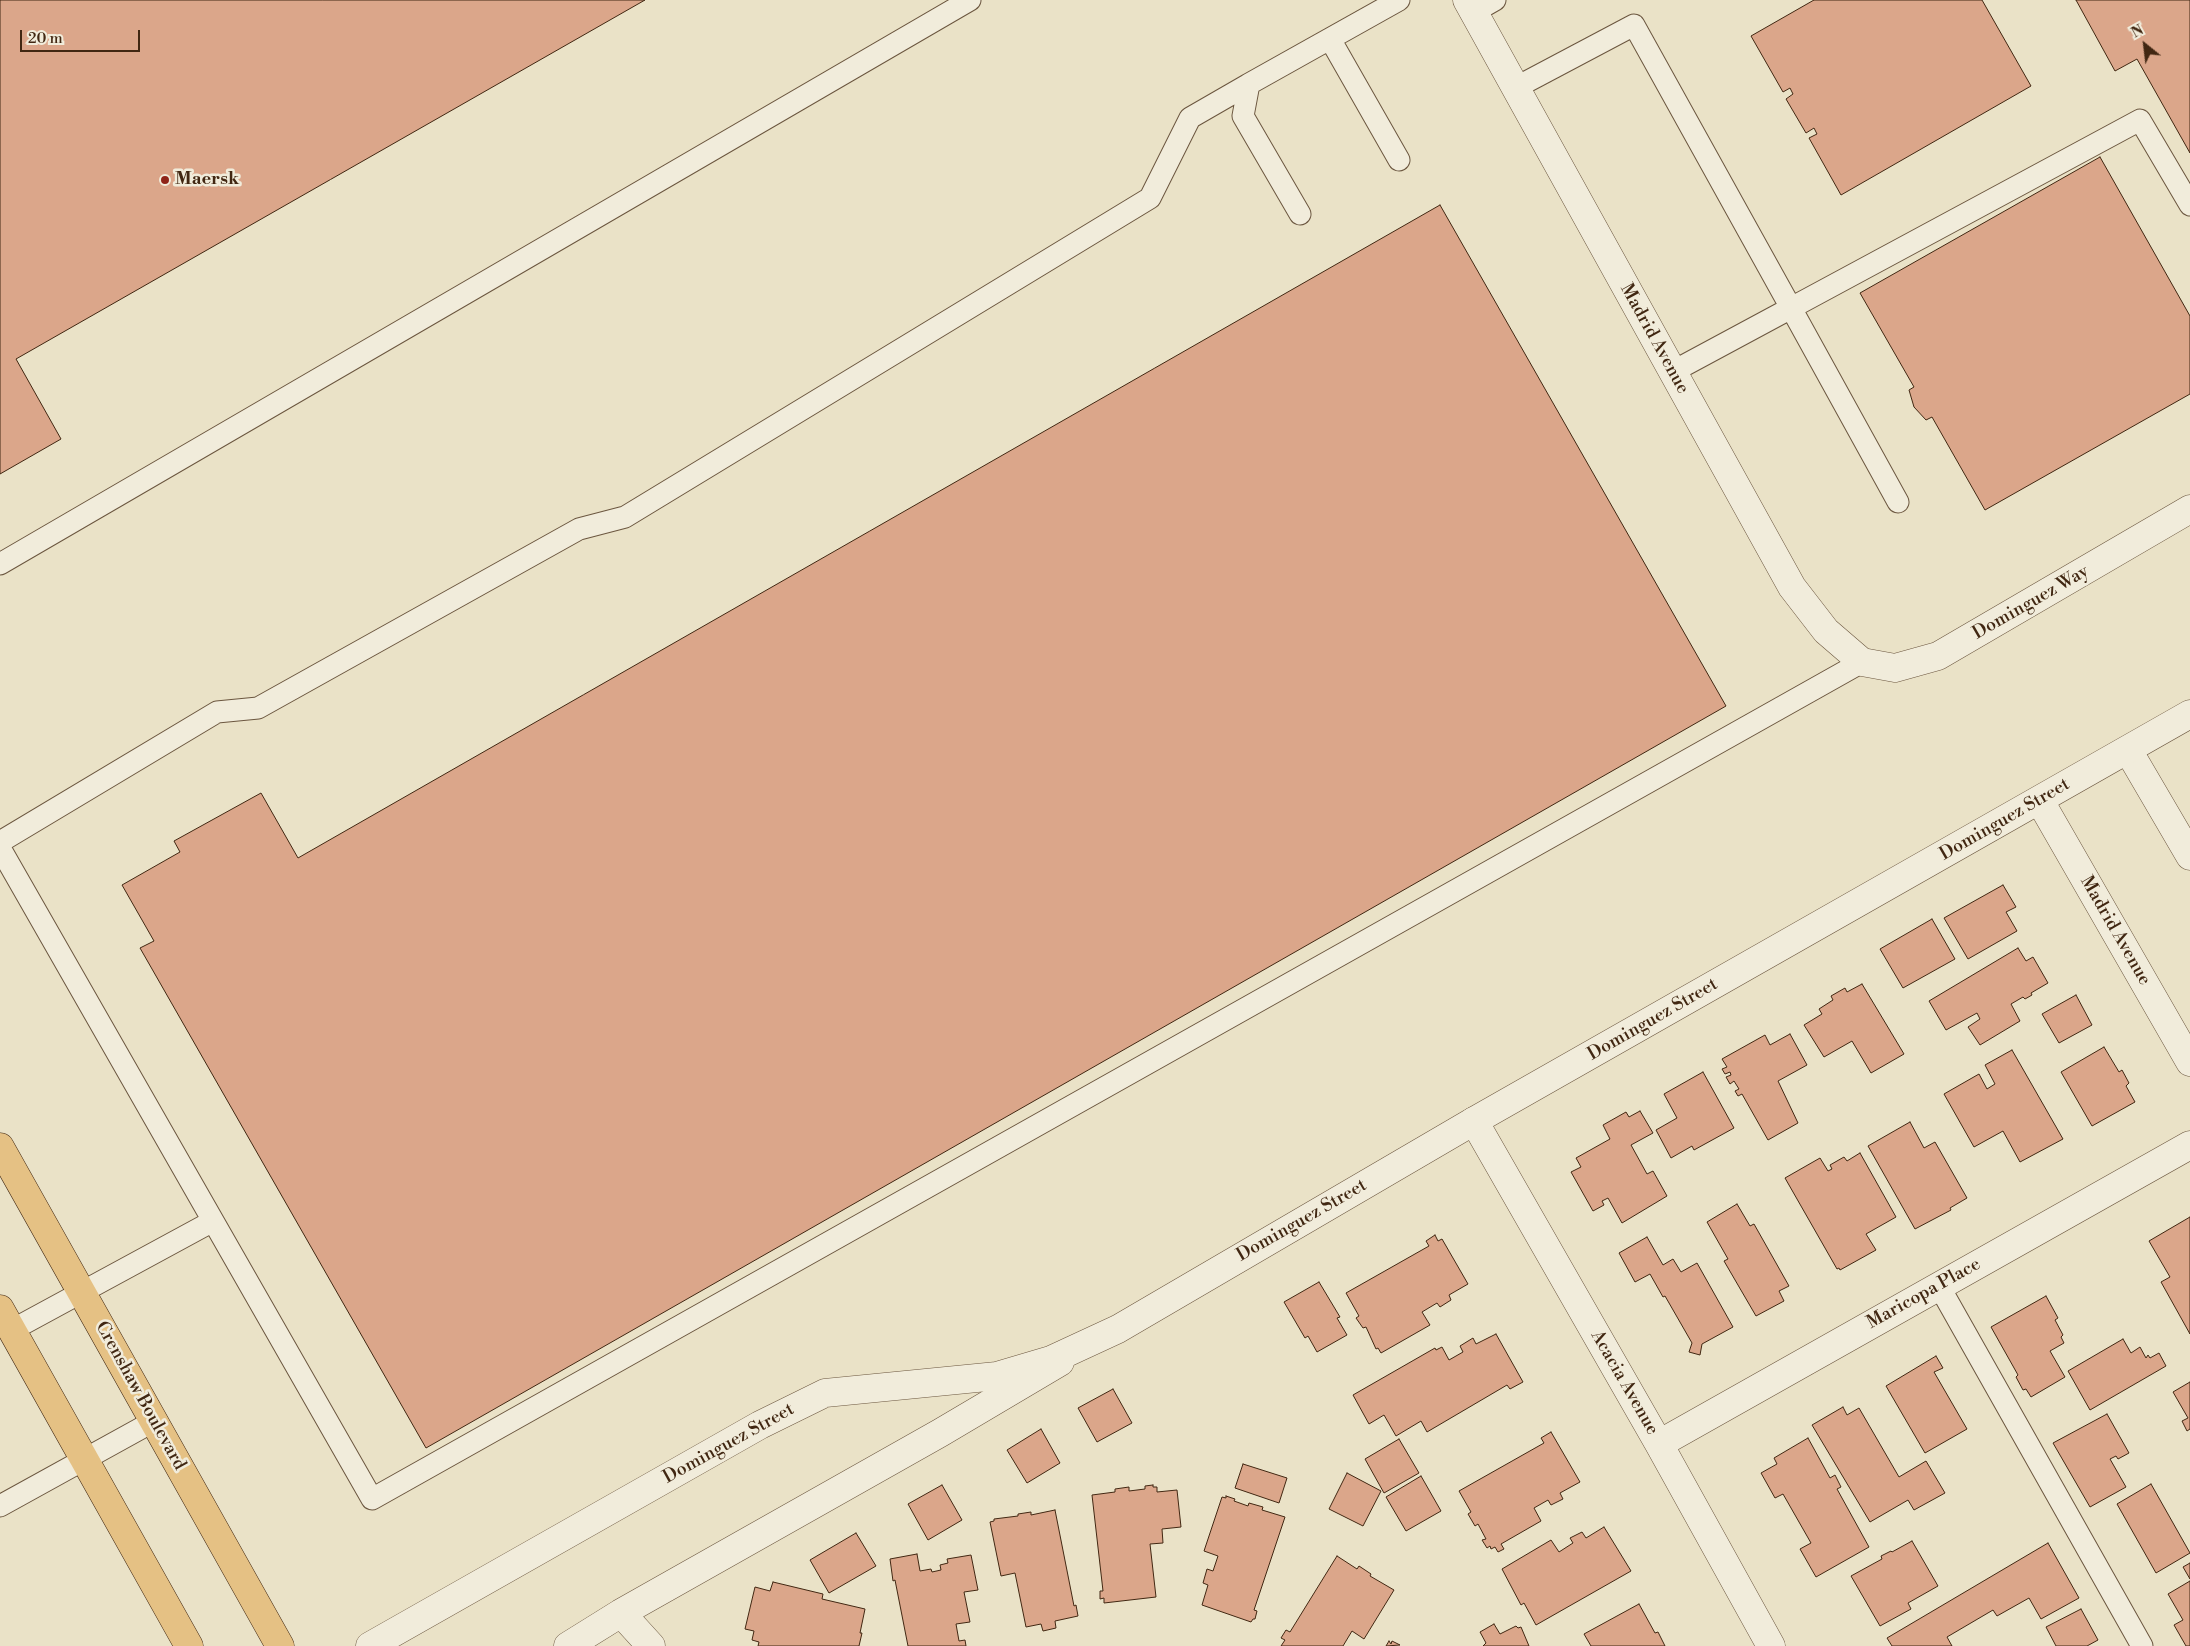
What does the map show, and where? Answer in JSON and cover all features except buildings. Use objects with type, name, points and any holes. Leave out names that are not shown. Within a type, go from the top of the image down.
[{"type":"main road","name":"Crenshaw Boulevard","points":[[0,1147],[280,1646]]},
{"type":"main road","points":[[6,1320],[189,1646]]},
{"type":"street","name":"Madrid Avenue","points":[[1479,4],[1515,88],[1792,587],[1826,631],[1862,662]]},
{"type":"street","name":"Dominguez Way","points":[[1862,662],[1895,668],[1938,656],[2190,510]]},
{"type":"street","name":"Dominguez Street","points":[[568,1646],[621,1613],[940,1433],[1474,1121],[2040,801],[2190,714]]},
{"type":"street","points":[[2128,750],[2190,856]]},
{"type":"street","name":"Madrid Avenue","points":[[2040,801],[2190,1062]]},
{"type":"street","name":"Acacia Avenue","points":[[1474,1121],[1659,1444],[1770,1646]]},
{"type":"street","name":"Maricopa Place","points":[[1659,1444],[2190,1145]]},
{"type":"street","name":"Dominguez Street","points":[[370,1646],[760,1425],[825,1393],[997,1376],[1052,1360],[1118,1328]]},
{"type":"street","points":[[621,1613],[651,1646]]},
{"type":"lane","points":[[0,564],[970,0]]},
{"type":"lane","points":[[0,842],[217,712],[258,708],[579,528],[625,517],[1150,198],[1190,118],[1399,0]]},
{"type":"lane","points":[[1515,88],[1634,25],[1898,502]]},
{"type":"lane","points":[[1330,39],[1399,160]]},
{"type":"lane","points":[[1249,84],[1243,116],[1300,214]]},
{"type":"lane","points":[[1672,372],[2140,120],[2190,205]]},
{"type":"lane","points":[[0,848],[372,1499],[1862,662]]},
{"type":"lane","points":[[6,1320],[82,1292],[213,1221]]},
{"type":"lane","points":[[1939,1286],[2142,1646]]},
{"type":"lane","points":[[0,1506],[154,1421]]},
{"type":"place","name":"Maersk","points":[[165,180]]}]
